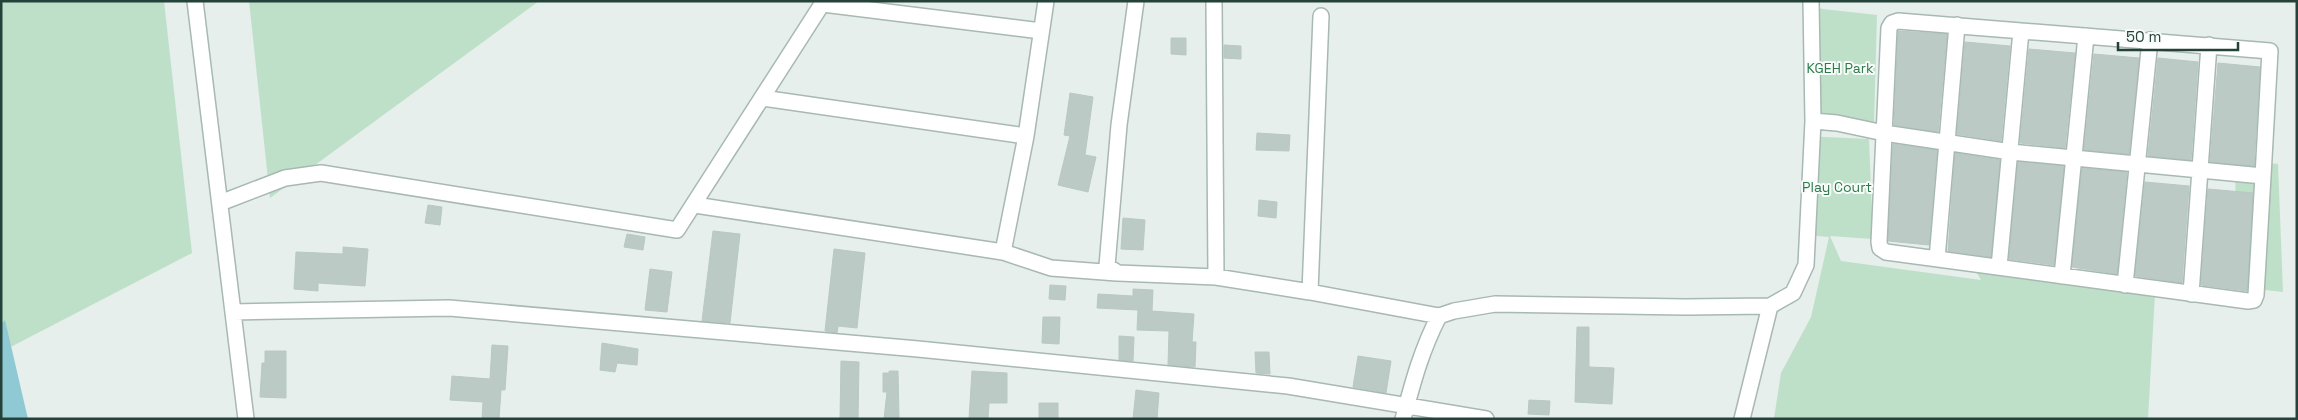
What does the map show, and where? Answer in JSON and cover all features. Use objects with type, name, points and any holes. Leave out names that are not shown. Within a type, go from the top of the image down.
[{"type":"street","points":[[196,1],[246,419]]},
{"type":"street","points":[[1003,252],[1026,136],[1046,1]]},
{"type":"street","points":[[1118,273],[1107,266],[1107,253],[1119,124],[1136,1]]},
{"type":"street","points":[[695,205],[1003,252],[1051,268],[1216,277],[1439,316],[1454,311],[1495,304],[1685,307],[1770,306],[1794,294],[1806,265],[1813,121],[1811,1]]},
{"type":"street","points":[[220,203],[285,178],[322,173],[678,230],[823,2],[1041,30]]},
{"type":"street","points":[[1214,2],[1216,277]]},
{"type":"street","points":[[1310,292],[1321,16]]},
{"type":"street","points":[[1898,21],[1957,26],[2150,40],[2270,52],[2254,300],[2248,301],[2191,294],[1886,252],[1880,248],[1889,28],[1892,23],[1898,21]]},
{"type":"street","points":[[1937,259],[1957,26]]},
{"type":"street","points":[[1999,267],[2021,30]]},
{"type":"street","points":[[2062,276],[2086,36]]},
{"type":"street","points":[[2126,285],[2150,40]]},
{"type":"street","points":[[2191,294],[2209,45]]},
{"type":"street","points":[[762,98],[1026,136]]},
{"type":"street","points":[[1813,121],[1837,123],[1884,133],[2011,152],[2263,176]]},
{"type":"street","points":[[1742,419],[1770,306]]},
{"type":"street","points":[[233,312],[449,308],[918,349],[1278,385],[1405,412],[1486,419]]},
{"type":"street","points":[[1405,412],[1414,373],[1425,343],[1439,316]]},
{"type":"green space","points":[[1,1],[164,1],[192,253],[1,352]]},
{"type":"green space","points":[[249,1],[539,1],[270,198]]},
{"type":"green space","name":"KGEH Park","points":[[1805,7],[1877,15],[1874,125],[1804,121]]},
{"type":"green space","name":"Play Court","points":[[1803,136],[1869,139],[1873,239],[1830,236],[1841,261],[1981,280],[1974,268],[2155,293],[2148,419],[1774,418],[1781,373],[1811,317],[1829,237],[1804,235]]},
{"type":"green space","points":[[2235,159],[2278,164],[2283,292],[2237,287]]},
{"type":"water","points":[[5,320],[28,419],[1,419],[1,324]]},
{"type":"building","points":[[1898,31],[1947,34],[1938,132],[1894,125]]},
{"type":"building","points":[[1171,38],[1186,38],[1186,55],[1171,54]]},
{"type":"building","points":[[1965,42],[2010,46],[2001,141],[1957,134]]},
{"type":"building","points":[[1224,45],[1241,46],[1241,59],[1224,58]]},
{"type":"building","points":[[2029,49],[2075,53],[2065,148],[2020,143]]},
{"type":"building","points":[[2094,54],[2139,58],[2129,154],[2084,150]]},
{"type":"building","points":[[2158,58],[2198,62],[2191,160],[2148,156]]},
{"type":"building","points":[[2218,63],[2260,67],[2254,166],[2210,162]]},
{"type":"building","points":[[1070,93],[1093,97],[1085,155],[1096,157],[1088,192],[1058,185],[1070,136],[1064,135]]},
{"type":"building","points":[[1257,133],[1290,135],[1289,151],[1256,150]]},
{"type":"building","points":[[1893,144],[1937,150],[1929,245],[1888,241]]},
{"type":"building","points":[[1955,153],[2000,160],[1991,257],[1948,251]]},
{"type":"building","points":[[2018,162],[2064,166],[2054,265],[2009,259]]},
{"type":"building","points":[[2082,168],[2127,172],[2117,274],[2072,267]]},
{"type":"building","points":[[2145,182],[2189,186],[2182,283],[2135,276]]},
{"type":"building","points":[[2208,189],[2253,193],[2247,291],[2201,285]]},
{"type":"building","points":[[1259,200],[1277,202],[1276,218],[1258,216]]},
{"type":"building","points":[[428,205],[442,207],[440,225],[425,223]]},
{"type":"building","points":[[1123,218],[1145,220],[1143,250],[1121,249]]},
{"type":"building","points":[[713,231],[740,234],[730,323],[702,321]]},
{"type":"building","points":[[627,234],[645,237],[643,250],[624,247]]},
{"type":"building","points":[[343,247],[368,249],[365,286],[318,283],[318,291],[294,289],[296,252],[343,254]]},
{"type":"building","points":[[834,249],[865,253],[857,328],[838,326],[837,333],[825,331]]},
{"type":"building","points":[[650,269],[672,272],[667,312],[645,310]]},
{"type":"building","points":[[1050,285],[1066,286],[1065,300],[1049,299]]},
{"type":"building","points":[[1133,289],[1153,290],[1152,311],[1194,314],[1192,342],[1196,342],[1195,367],[1168,365],[1169,331],[1137,330],[1138,310],[1097,308],[1098,294],[1133,296]]},
{"type":"building","points":[[1043,317],[1060,317],[1059,344],[1042,343]]},
{"type":"building","points":[[1577,327],[1589,327],[1589,367],[1614,368],[1612,404],[1575,402]]},
{"type":"building","points":[[1119,336],[1134,337],[1133,361],[1119,360]]},
{"type":"building","points":[[602,343],[638,349],[637,365],[617,363],[615,372],[600,370]]},
{"type":"building","points":[[492,345],[508,346],[505,390],[501,390],[499,419],[482,419],[483,402],[450,400],[452,376],[490,379]]},
{"type":"building","points":[[265,351],[286,351],[286,398],[260,397],[262,363],[265,363]]},
{"type":"building","points":[[1255,352],[1269,352],[1270,374],[1256,373]]},
{"type":"building","points":[[1358,356],[1391,361],[1386,393],[1353,387]]},
{"type":"building","points":[[841,361],[859,362],[858,419],[840,419]]},
{"type":"building","points":[[889,371],[898,371],[899,419],[884,419],[887,392],[883,392],[883,373],[889,373]]},
{"type":"building","points":[[972,371],[1007,373],[1007,403],[989,403],[988,419],[969,419]]},
{"type":"building","points":[[1136,390],[1159,393],[1157,419],[1133,419]]},
{"type":"building","points":[[1529,400],[1550,401],[1549,415],[1528,414]]},
{"type":"building","points":[[1039,403],[1058,403],[1058,419],[1039,419]]}]
